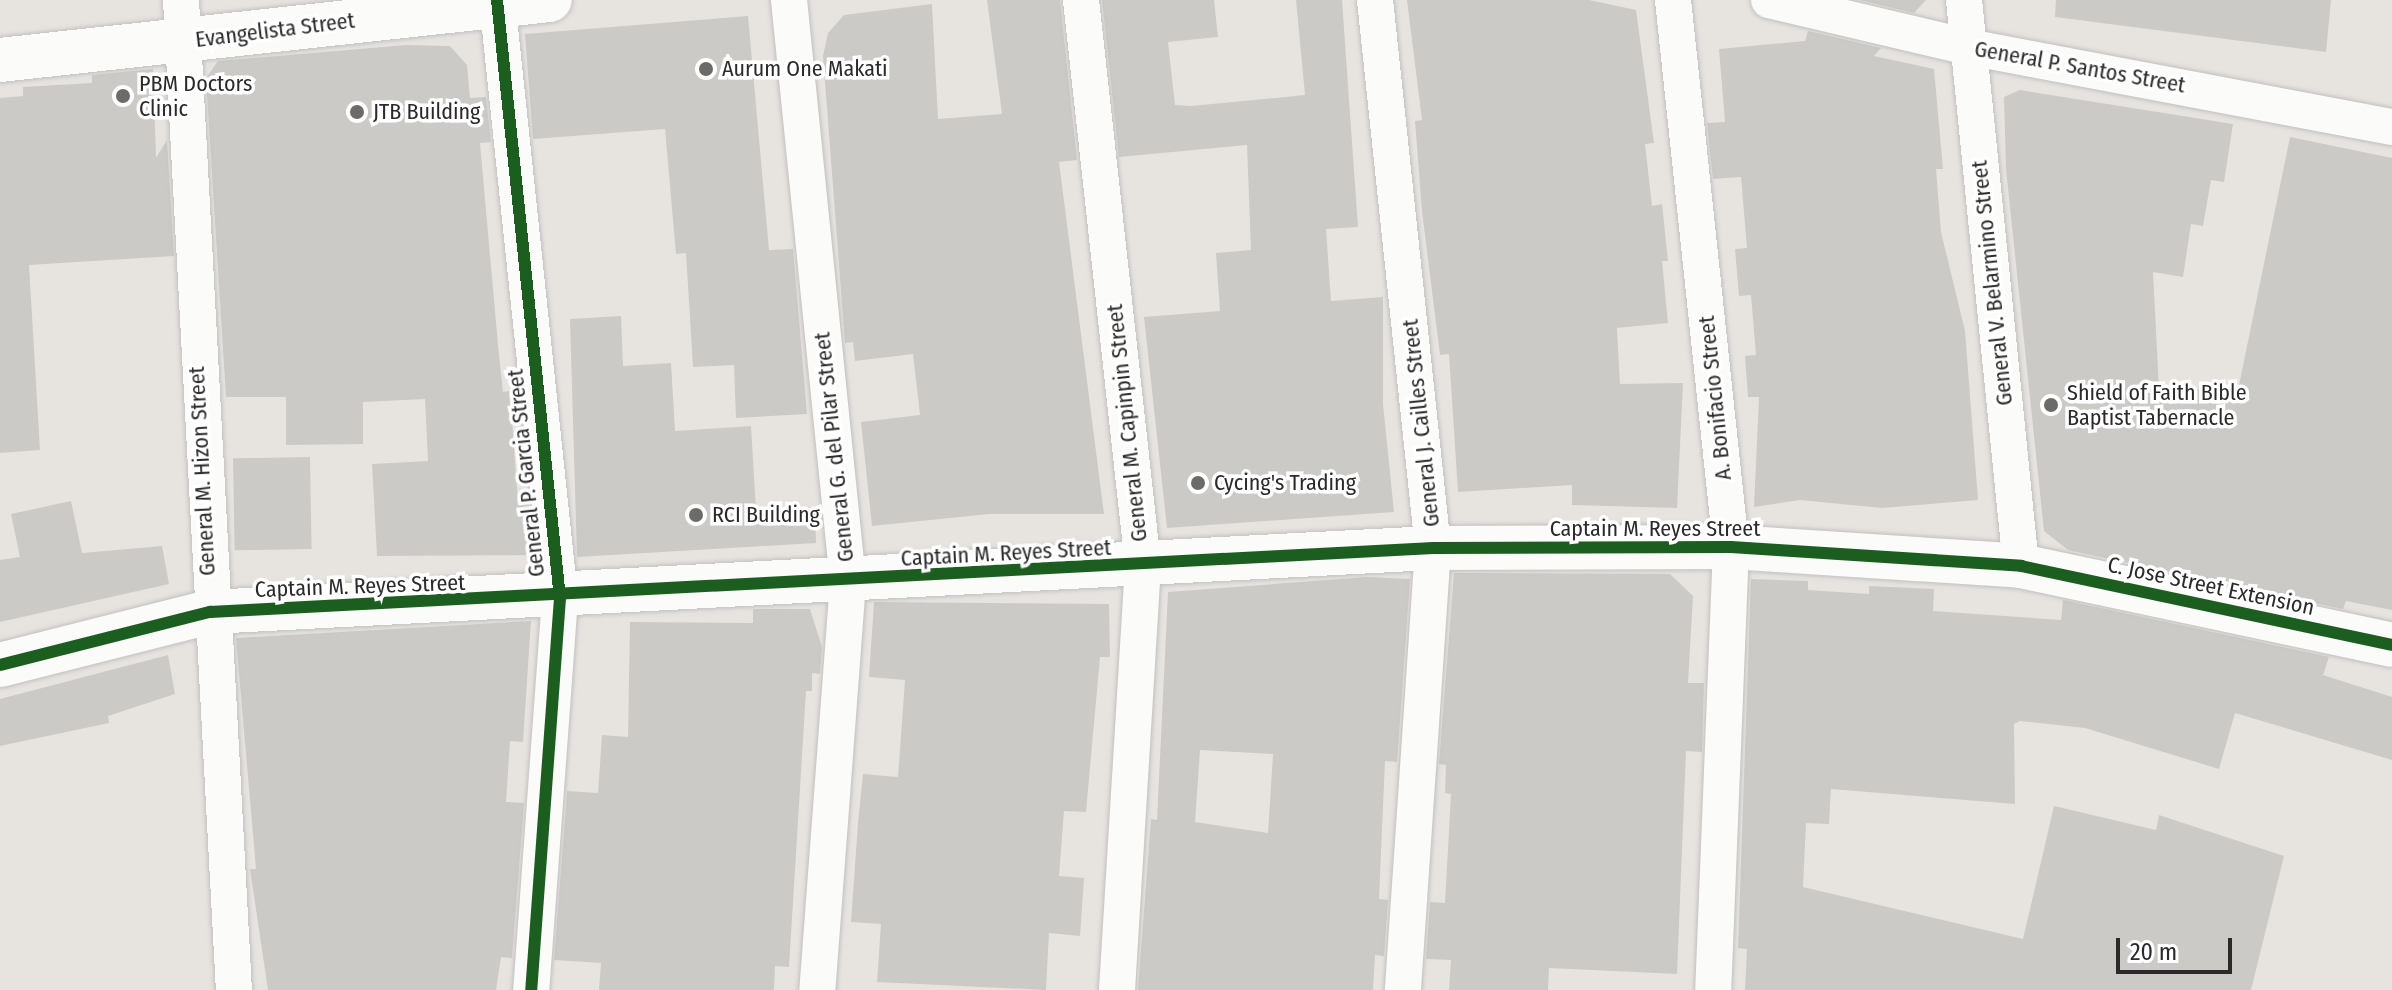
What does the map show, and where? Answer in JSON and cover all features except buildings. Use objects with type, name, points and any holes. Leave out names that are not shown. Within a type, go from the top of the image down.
[{"type":"street","name":"Evangelista Street","points":[[0,60],[180,21],[550,0]]},
{"type":"street","name":"General G. del Pilar Street","points":[[789,0],[848,582],[817,990]]},
{"type":"street","name":"General M. Capinpin Street","points":[[1081,0],[1143,565],[1117,990]]},
{"type":"street","name":"General J. Cailles Street","points":[[1375,0],[1433,548],[1403,990]]},
{"type":"street","name":"A. Bonifacio Street","points":[[1673,0],[1731,547],[1713,990]]},
{"type":"street","name":"General P. Santos Street","points":[[1769,0],[1968,47],[2392,127]]},
{"type":"street","name":"General V. Belarmino Street","points":[[1964,0],[2021,566]]},
{"type":"street","name":"General P. Garcia Street","points":[[497,2],[560,598],[531,990]]},
{"type":"street","name":"General M. Hizon Street","points":[[180,21],[210,612],[234,990]]},
{"type":"street","name":"Captain M. Reyes Street","points":[[0,665],[210,612],[560,598],[1433,548],[1731,547],[2021,566]]},
{"type":"street","name":"C. Jose Street Extension","points":[[2021,566],[2392,645]]},
{"type":"cycle path","points":[[497,0],[560,598],[531,990]]},
{"type":"cycle path","points":[[0,665],[210,612],[1433,548],[1731,547],[2021,566],[2392,645]]},
{"type":"place","name":"Aurum One Makati","points":[[706,69]]},
{"type":"place","name":"PBM Doctors Clinic","points":[[123,96]]},
{"type":"place","name":"JTB Building","points":[[357,112]]},
{"type":"place","name":"Shield of Faith Bible Baptist Tabernacle","points":[[2051,405]]},
{"type":"place","name":"Cycing's Trading","points":[[1198,483]]},
{"type":"place","name":"RCI Building","points":[[696,515]]}]
